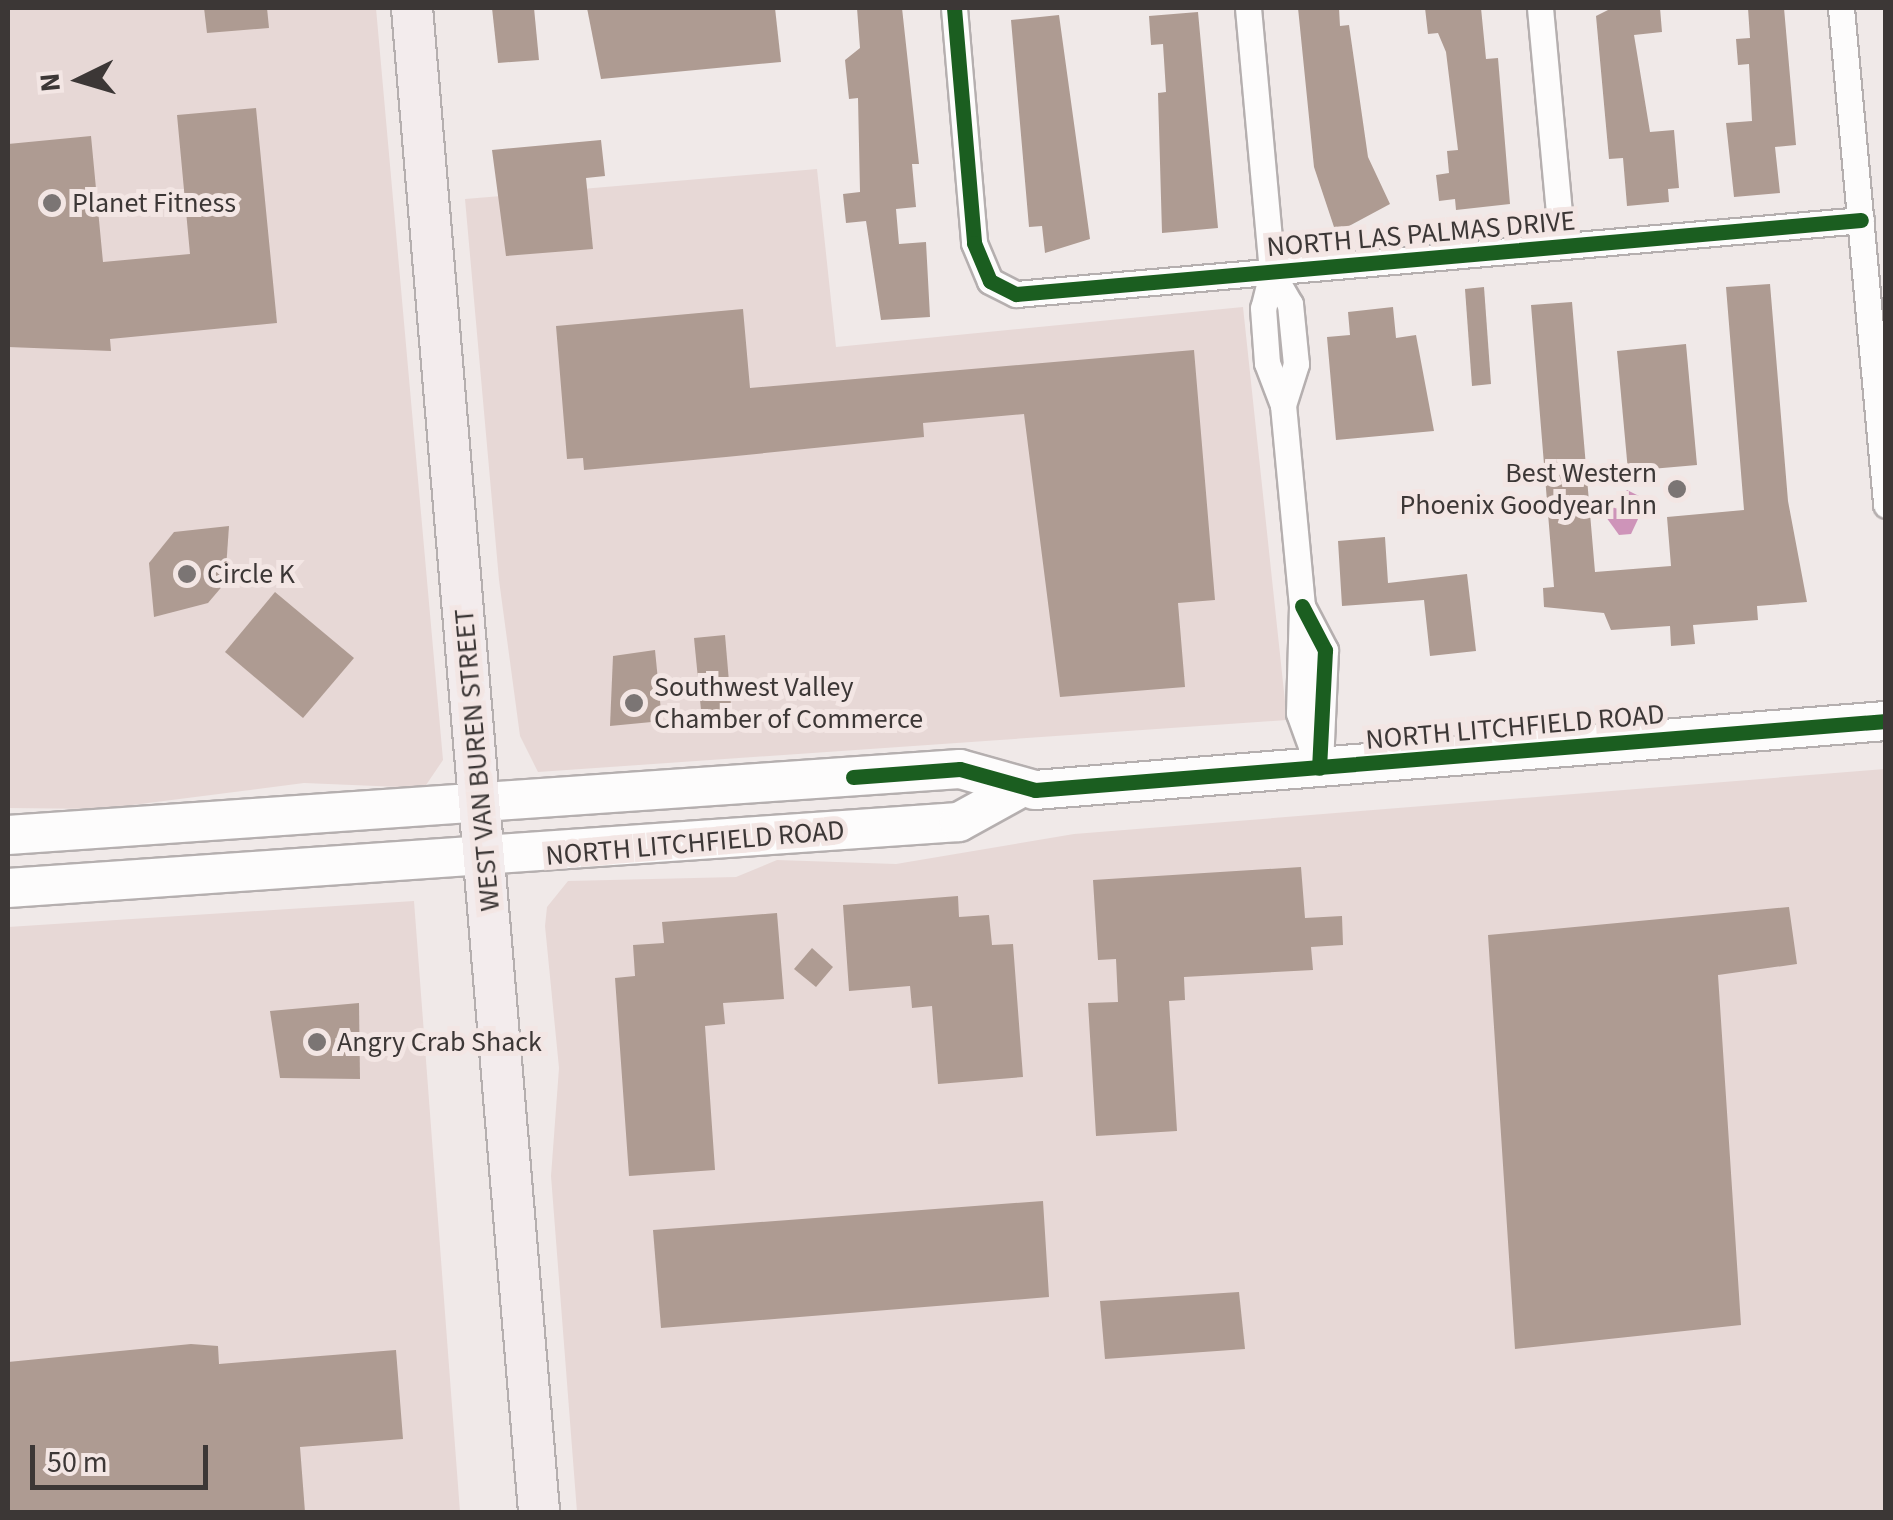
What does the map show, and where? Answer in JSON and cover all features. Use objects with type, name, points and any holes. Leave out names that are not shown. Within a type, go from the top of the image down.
[{"type":"main road","name":"WEST VAN BUREN STREET","points":[[412,8],[483,806],[539,1512]]},
{"type":"main road","name":"NORTH LITCHFIELD ROAD","points":[[8,888],[486,860],[959,822],[1015,791],[1886,721]]},
{"type":"main road","name":"NORTH LITCHFIELD ROAD","points":[[8,835],[483,806],[960,769],[1015,791]]},
{"type":"street","name":"NORTH LAS PALMAS DRIVE","points":[[954,8],[974,244],[990,280],[1016,294],[1860,220]]},
{"type":"street","points":[[1248,8],[1272,273],[1263,308],[1267,363],[1283,406],[1302,606],[1299,713],[1319,768]]},
{"type":"street","points":[[1540,8],[1562,246]]},
{"type":"street","points":[[1841,8],[1886,505]]},
{"type":"shaded area","points":[[8,8],[376,8],[443,760],[424,788],[304,783],[101,809],[8,808]]},
{"type":"shaded area","points":[[817,169],[836,347],[1243,307],[1287,720],[538,772],[520,736],[499,580],[465,199]]},
{"type":"shaded area","points":[[1627,490],[1647,500],[1631,534],[1619,535],[1606,517]]},
{"type":"shaded area","points":[[1885,769],[1885,1512],[577,1512],[551,1176],[559,1068],[545,926],[547,907],[568,881],[736,877],[777,860],[896,864],[1074,834]]},
{"type":"shaded area","points":[[414,901],[460,1512],[8,1512],[8,927]]},
{"type":"building","points":[[204,8],[267,8],[269,28],[207,33]]},
{"type":"building","points":[[492,8],[534,8],[539,60],[498,63]]},
{"type":"building","points":[[587,8],[775,8],[781,62],[601,79]]},
{"type":"building","points":[[857,8],[902,8],[919,164],[912,164],[916,207],[896,209],[899,244],[926,242],[930,317],[881,320],[866,221],[846,223],[843,194],[860,192],[858,98],[849,99],[845,60],[860,48]]},
{"type":"building","points":[[1298,8],[1339,8],[1340,26],[1349,25],[1368,157],[1390,204],[1336,233],[1314,167]]},
{"type":"building","points":[[1425,8],[1481,8],[1486,59],[1498,58],[1510,204],[1456,210],[1455,199],[1439,201],[1436,175],[1449,173],[1447,151],[1458,150],[1446,52],[1438,33],[1428,34]]},
{"type":"building","points":[[1612,8],[1660,8],[1662,32],[1634,35],[1650,132],[1674,130],[1679,188],[1668,189],[1669,202],[1627,206],[1623,158],[1609,159],[1596,16]]},
{"type":"building","points":[[1748,8],[1784,8],[1796,145],[1775,147],[1780,193],[1734,197],[1726,123],[1752,121],[1749,64],[1738,65],[1736,39],[1750,38]]},
{"type":"building","points":[[1198,12],[1218,228],[1162,233],[1158,93],[1166,92],[1163,44],[1151,45],[1149,16]]},
{"type":"building","points":[[1059,15],[1090,239],[1045,253],[1042,226],[1029,227],[1011,20]]},
{"type":"building","points":[[256,108],[277,323],[110,339],[111,351],[8,347],[8,144],[91,136],[103,262],[190,254],[177,115]]},
{"type":"building","points":[[601,140],[605,176],[586,178],[593,249],[506,256],[492,150]]},
{"type":"building","points":[[1770,284],[1788,501],[1807,602],[1757,606],[1758,620],[1693,625],[1695,644],[1671,646],[1670,626],[1611,630],[1604,613],[1544,607],[1543,588],[1554,587],[1531,305],[1572,302],[1595,572],[1671,566],[1667,517],[1744,510],[1726,287]]},
{"type":"building","points":[[1484,287],[1491,384],[1472,386],[1465,289]]},
{"type":"building","points":[[1393,307],[1396,338],[1416,335],[1434,431],[1336,440],[1327,337],[1350,335],[1348,312]]},
{"type":"building","points":[[743,309],[750,388],[1194,350],[1215,600],[1178,603],[1185,687],[1060,697],[1024,414],[923,423],[924,437],[726,457],[584,470],[583,458],[567,459],[556,326]]},
{"type":"building","points":[[1686,344],[1697,465],[1628,471],[1617,351]]},
{"type":"building","name":"Circle K","points":[[229,526],[225,583],[208,603],[154,617],[149,563],[174,532]]},
{"type":"building","points":[[1385,537],[1388,583],[1467,574],[1476,651],[1430,656],[1424,600],[1342,606],[1338,541]]},
{"type":"building","name":"Circle K","points":[[275,592],[354,658],[303,718],[225,652]]},
{"type":"building","points":[[725,635],[732,717],[702,720],[694,638]]},
{"type":"building","name":"Southwest Valley Chamber of Commerce","points":[[655,650],[662,721],[610,726],[613,656]]},
{"type":"building","points":[[1301,867],[1305,918],[1342,916],[1343,945],[1311,947],[1313,970],[1184,977],[1185,1000],[1169,1001],[1177,1131],[1096,1136],[1088,1003],[1118,1002],[1116,959],[1098,960],[1093,880]]},
{"type":"building","points":[[958,896],[959,917],[989,915],[992,945],[1013,944],[1023,1077],[938,1084],[932,1006],[912,1008],[910,986],[849,991],[843,905]]},
{"type":"building","points":[[1789,907],[1797,964],[1718,975],[1741,1325],[1515,1349],[1488,935]]},
{"type":"building","points":[[777,913],[784,999],[723,1003],[725,1024],[705,1026],[715,1170],[629,1176],[615,978],[635,976],[633,945],[664,943],[662,922]]},
{"type":"building","points":[[812,948],[833,967],[816,987],[794,969]]},
{"type":"building","name":"Angry Crab Shack","points":[[359,1003],[360,1079],[280,1078],[270,1011]]},
{"type":"building","points":[[1043,1201],[1049,1297],[661,1328],[653,1230]]},
{"type":"building","points":[[1239,1292],[1245,1349],[1105,1359],[1100,1301]]},
{"type":"building","points":[[191,1344],[218,1346],[219,1364],[396,1350],[403,1439],[300,1447],[305,1512],[8,1512],[8,1362]]},
{"type":"cycle path","points":[[954,8],[974,243],[990,281],[1016,294],[1861,220]]},
{"type":"cycle path","points":[[1302,606],[1325,650],[1319,768]]},
{"type":"cycle path","points":[[853,777],[960,769],[1035,790],[1886,721]]},
{"type":"place","name":"Planet Fitness","points":[[52,203]]},
{"type":"place","name":"Best Western Phoenix Goodyear Inn","points":[[1677,489]]},
{"type":"place","name":"Circle K","points":[[187,574]]},
{"type":"place","name":"Southwest Valley Chamber of Commerce","points":[[634,703]]},
{"type":"place","name":"Angry Crab Shack","points":[[317,1042]]}]
